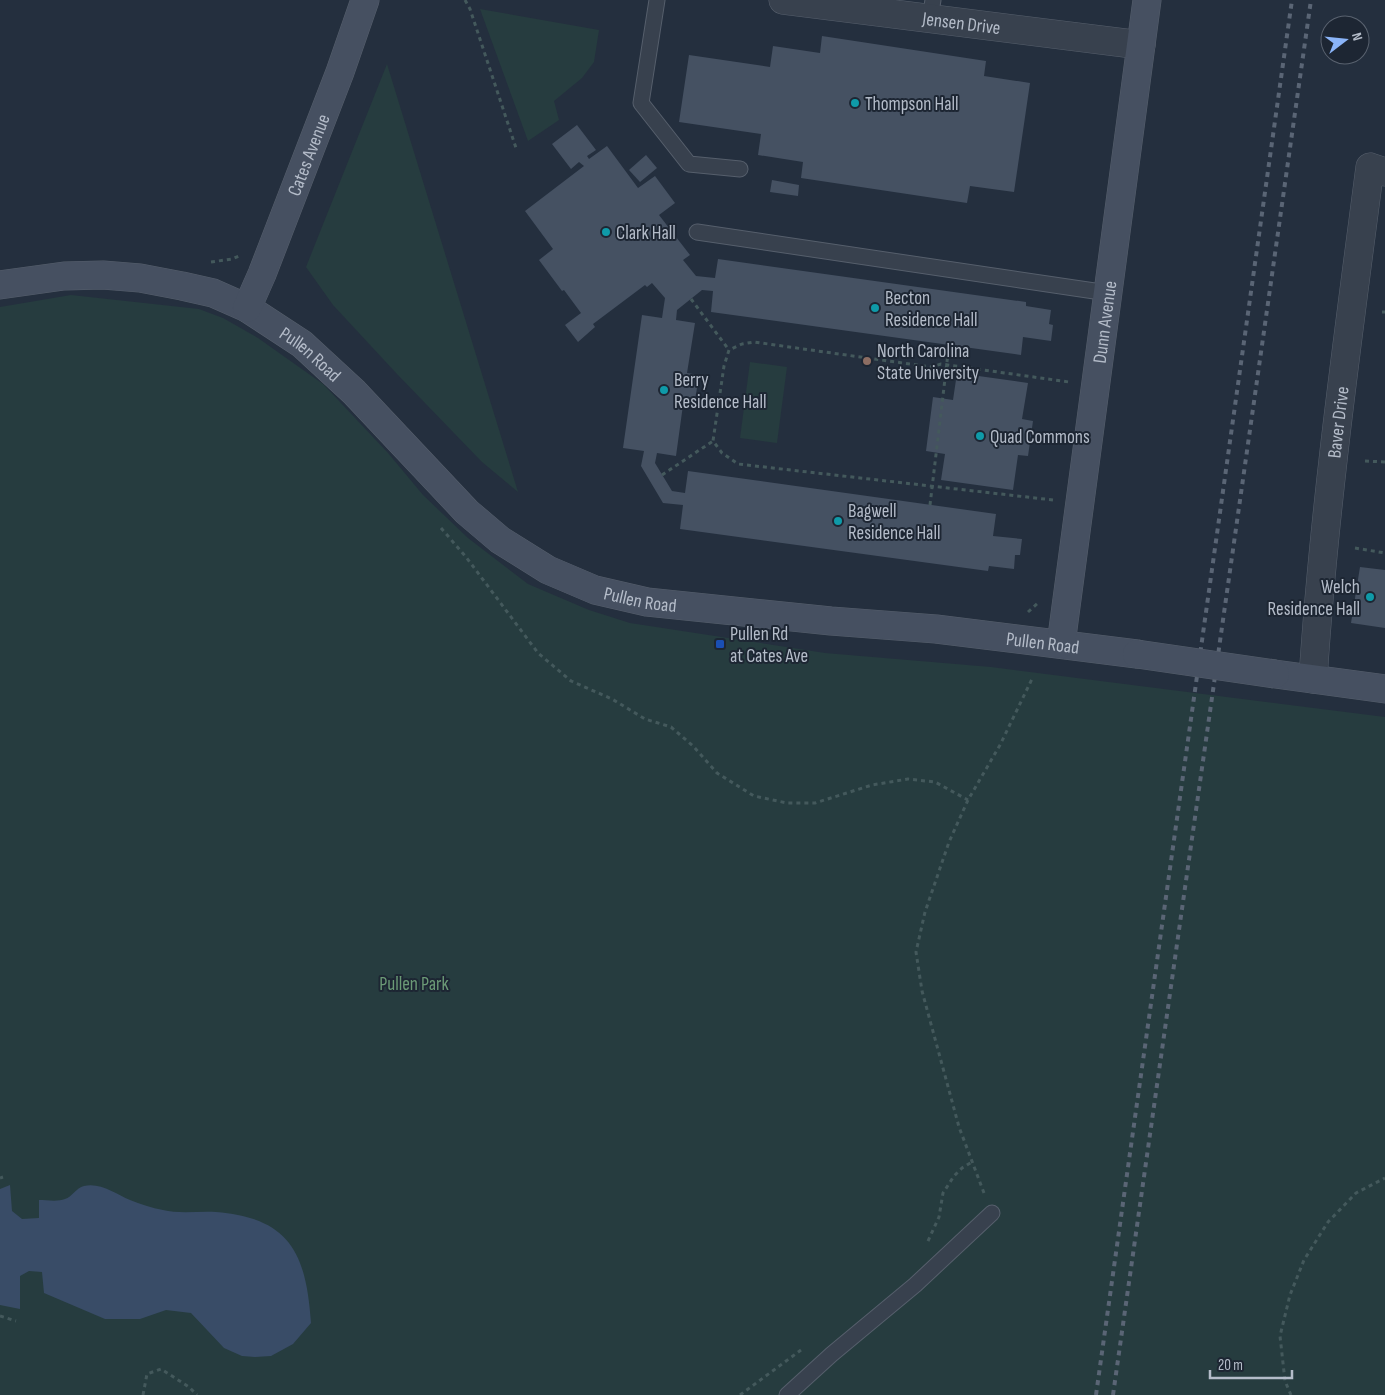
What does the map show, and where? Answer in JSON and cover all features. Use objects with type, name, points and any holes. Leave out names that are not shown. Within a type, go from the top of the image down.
[{"type":"main road","name":"Cates Avenue","points":[[246,308],[340,72],[365,0]]},
{"type":"main road","name":"Dunn Avenue","points":[[1061,644],[1147,0]]},
{"type":"main road","name":"Pullen Road","points":[[0,285],[64,276],[103,275],[140,278],[213,293],[246,308],[302,344],[354,392],[466,512],[500,540],[548,570],[595,590],[647,602],[832,621],[936,629],[1136,654],[1385,689]]},
{"type":"street","name":"Jensen Drive","points":[[782,0],[932,9],[1141,45]]},
{"type":"street","name":"Baver Drive","points":[[1313,679],[1315,638],[1338,417],[1378,170]]},
{"type":"lane","points":[[657,0],[641,103],[689,164],[740,169]]},
{"type":"lane","points":[[697,232],[1108,293]]},
{"type":"lane","points":[[787,1395],[832,1354],[915,1285],[992,1213]]},
{"type":"path","points":[[465,0],[470,9],[516,148]]},
{"type":"path","points":[[691,299],[729,350]]},
{"type":"path","points":[[1057,501],[738,464],[722,453],[713,441],[724,366],[729,350],[742,344],[754,342],[931,367],[940,364],[1072,383]]},
{"type":"path","points":[[930,505],[949,345]]},
{"type":"path","points":[[662,475],[713,441]]},
{"type":"path","points":[[1364,461],[1385,462]]},
{"type":"path","points":[[1355,548],[1385,554]]},
{"type":"path","points":[[483,580],[538,653],[571,682],[612,699],[645,719],[671,727],[693,746],[717,774],[754,796],[787,803],[815,803],[872,785],[908,779],[935,782],[968,800]]},
{"type":"path","points":[[992,1213],[959,1127],[922,991],[916,952],[925,912],[946,850],[968,800],[1000,745],[1032,679]]},
{"type":"path","points":[[925,1246],[939,1217],[943,1193],[948,1184],[962,1168],[972,1162]]},
{"type":"path","points":[[1291,1395],[1285,1380],[1280,1336],[1290,1294],[1304,1260],[1328,1222],[1356,1193],[1385,1178]]},
{"type":"path","points":[[0,1316],[16,1321]]},
{"type":"path","points":[[740,1395],[809,1344]]},
{"type":"path","points":[[143,1395],[148,1374],[161,1369],[189,1387],[197,1395]]},
{"type":"green space","points":[[480,9],[599,30],[594,62],[582,78],[554,101],[559,120],[528,141]]},
{"type":"green space","points":[[387,64],[518,492],[482,462],[397,374],[333,305],[306,267]]},
{"type":"green space","name":"Pullen Park","points":[[71,295],[199,309],[223,318],[258,338],[323,384],[388,453],[423,495],[468,538],[528,584],[589,610],[630,623],[825,653],[991,667],[1385,717],[1385,1395],[0,1395],[0,307]]},
{"type":"green space","points":[[750,362],[787,367],[777,443],[740,438]]},
{"type":"water","points":[[10,1185],[12,1211],[22,1219],[39,1218],[39,1200],[62,1200],[81,1187],[90,1185],[108,1189],[146,1206],[159,1209],[175,1212],[216,1212],[262,1222],[278,1232],[290,1244],[299,1259],[305,1277],[311,1323],[293,1344],[271,1356],[255,1357],[242,1356],[224,1348],[191,1313],[166,1310],[140,1319],[105,1319],[44,1293],[42,1272],[29,1271],[20,1276],[20,1309],[0,1305],[0,1189]]},
{"type":"building","name":"Thompson Hall","points":[[822,36],[986,61],[984,76],[1030,83],[1014,192],[970,186],[967,203],[801,178],[803,162],[758,155],[761,134],[679,122],[689,55],[770,67],[773,46],[820,53]]},
{"type":"building","points":[[577,125],[596,150],[587,156],[589,159],[607,146],[638,188],[655,176],[675,203],[659,215],[690,255],[683,260],[696,276],[715,278],[718,259],[1026,302],[1026,306],[1051,310],[1049,324],[1053,325],[1051,341],[1023,337],[1021,355],[711,312],[713,291],[702,290],[677,310],[676,320],[695,323],[687,373],[699,375],[694,407],[683,405],[676,456],[657,453],[655,463],[672,491],[685,493],[688,471],[996,514],[993,536],[1022,539],[1020,555],[1015,555],[1014,569],[989,566],[988,571],[680,529],[683,505],[663,503],[641,466],[644,451],[623,448],[642,315],[662,318],[665,298],[652,283],[647,287],[645,285],[593,324],[595,327],[578,342],[565,325],[581,313],[539,260],[553,249],[525,211],[584,166],[579,162],[571,169],[552,144]]},
{"type":"building","points":[[646,155],[657,168],[640,182],[629,170]]},
{"type":"building","points":[[772,180],[799,185],[798,196],[770,192]]},
{"type":"building","name":"Quad Commons","points":[[957,373],[1028,383],[1022,419],[1033,421],[1028,456],[1018,455],[1013,490],[941,480],[945,454],[926,451],[933,397],[953,400]]},
{"type":"building","name":"Welch Residence Hall","points":[[1360,567],[1385,570],[1385,628],[1351,623]]},
{"type":"railway","points":[[1096,1395],[1292,0]]},
{"type":"railway","points":[[1113,1395],[1311,0]]},
{"type":"place","name":"Thompson Hall","points":[[855,103]]},
{"type":"place","name":"Clark Hall","points":[[606,232]]},
{"type":"place","name":"Becton Residence Hall","points":[[875,308]]},
{"type":"place","name":"North Carolina State University","points":[[867,361]]},
{"type":"place","name":"Berry Residence Hall","points":[[664,390]]},
{"type":"place","name":"Quad Commons","points":[[980,436]]},
{"type":"place","name":"Bagwell Residence Hall","points":[[838,521]]},
{"type":"place","name":"Welch Residence Hall","points":[[1370,597]]},
{"type":"place","name":"Pullen Rd at Cates Ave","points":[[720,644]]}]
